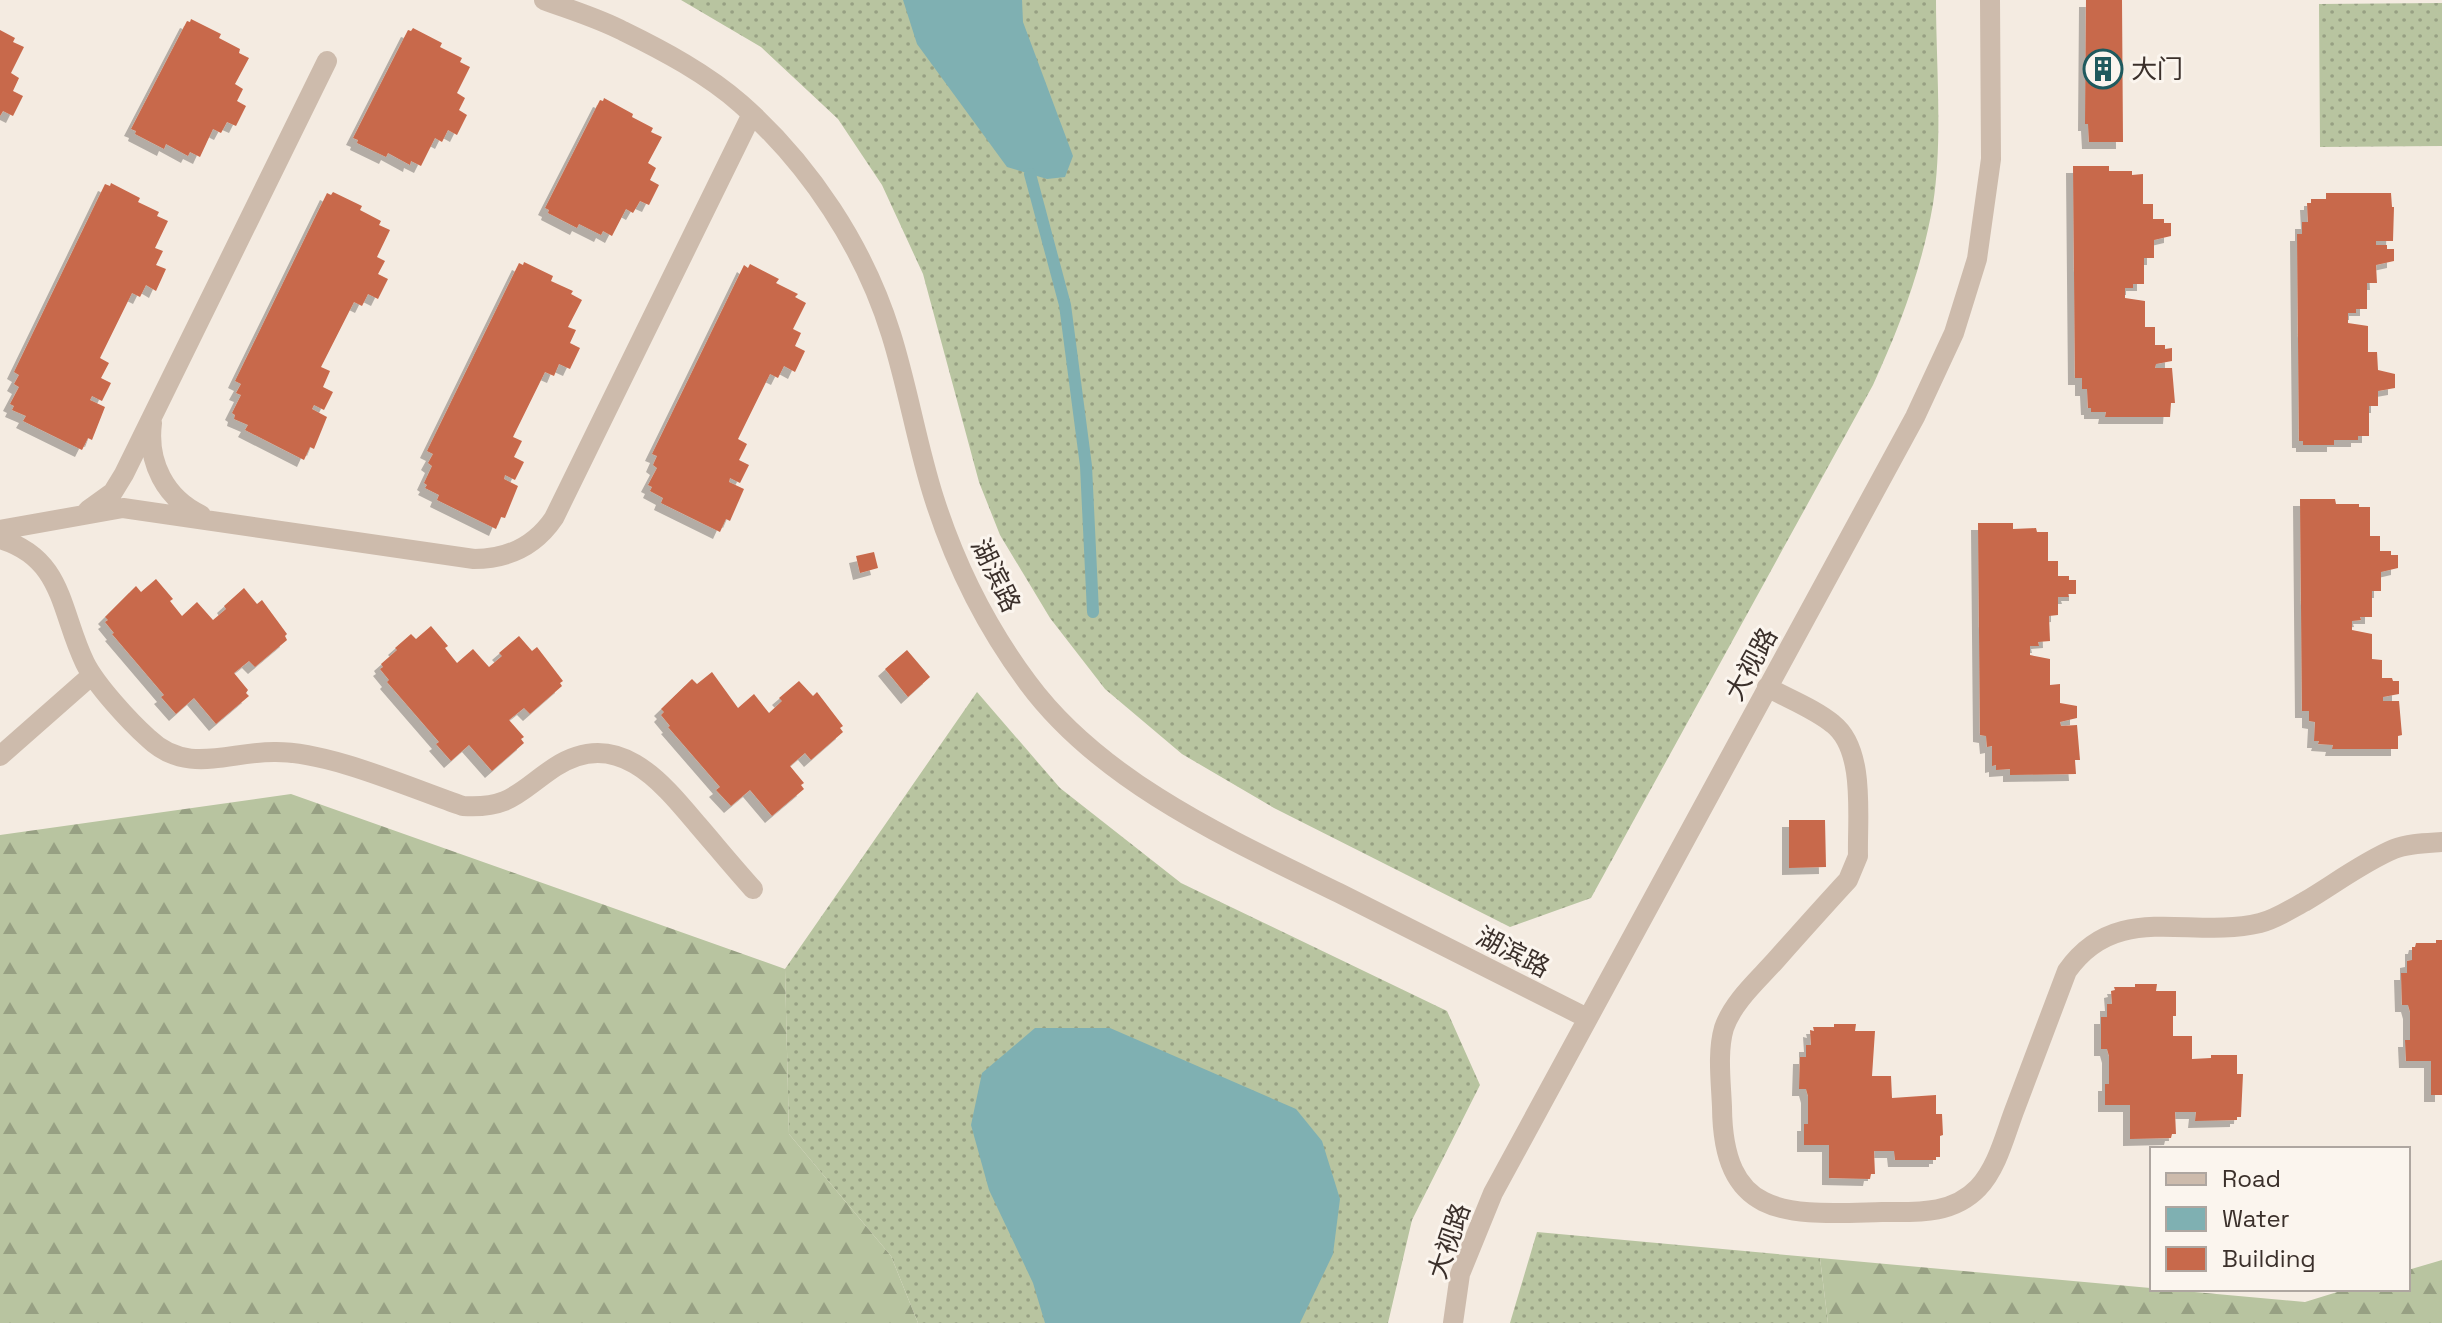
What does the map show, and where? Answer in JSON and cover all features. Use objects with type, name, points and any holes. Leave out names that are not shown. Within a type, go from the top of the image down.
[{"type":"street","name":"湖滨路","points":[[544,0],[620,29],[682,63],[739,102],[785,148],[829,204],[866,268],[890,332],[935,499],[961,570],[1029,685],[1076,736],[1120,772],[1225,836],[1587,1018]]},
{"type":"street","name":"大视路","points":[[1453,1323],[1460,1274],[1493,1193],[1915,417],[1954,333],[1977,259],[1991,159],[1990,0]]},
{"type":"street","points":[[76,516],[113,492],[327,61]]},
{"type":"street","points":[[0,530],[123,508],[474,559],[490,559],[517,552],[538,538],[554,518],[752,114]]},
{"type":"street","points":[[156,408],[151,435],[153,460],[159,472],[177,499],[192,511],[212,520]]},
{"type":"street","points":[[0,539],[24,548],[53,577],[92,675],[148,738],[174,755],[211,761],[276,752],[315,757],[463,806],[482,807],[511,800],[557,767],[576,758],[601,755],[629,761],[661,781],[753,889]]},
{"type":"street","points":[[0,756],[92,675]]},
{"type":"street","points":[[1767,687],[1831,722],[1850,745],[1855,764],[1858,856],[1854,869],[1848,880],[1740,999],[1724,1029],[1721,1048],[1724,1150],[1732,1168],[1756,1197],[1775,1208],[1799,1214],[1922,1211],[1944,1209],[1963,1202],[1992,1170],[2067,971],[2077,956],[2102,938],[2116,931],[2135,928],[2239,926],[2275,919],[2392,850],[2442,842]]},
{"type":"green space","points":[[681,0],[1936,0],[1936,180],[1923,251],[1901,319],[1873,385],[1591,898],[1510,927],[1274,808],[1182,754],[1105,689],[1050,618],[1000,535],[979,482],[923,274],[882,185],[838,119],[761,47]]},
{"type":"green space","points":[[2442,3],[2442,146],[2320,147],[2319,4]]},
{"type":"green space","points":[[977,692],[1060,788],[1181,883],[1447,1011],[1480,1085],[1412,1220],[1388,1323],[918,1323],[891,1256],[789,1134],[785,969]]},
{"type":"green space","points":[[291,794],[785,969],[789,1134],[891,1256],[918,1323],[0,1323],[0,835]]},
{"type":"green space","points":[[1537,1232],[1820,1258],[1828,1323],[1510,1323]]},
{"type":"green space","points":[[1820,1258],[2150,1288],[2150,1291],[2305,1302],[2341,1291],[2410,1291],[2410,1269],[2442,1260],[2442,1323],[1828,1323]]},
{"type":"water","points":[[903,0],[1022,0],[1023,22],[1073,156],[1065,177],[1047,179],[1007,167],[917,44]]},
{"type":"water","points":[[1035,1028],[1110,1028],[1296,1109],[1322,1141],[1340,1199],[1333,1254],[1300,1323],[1045,1323],[1033,1283],[989,1190],[971,1125],[982,1073]]},
{"type":"building","name":"大门","points":[[2086,0],[2122,0],[2123,142],[2089,142],[2088,124],[2085,124]]},
{"type":"building","points":[[191,19],[221,34],[219,38],[240,49],[239,53],[249,58],[235,84],[243,89],[237,101],[246,106],[236,126],[227,122],[221,133],[213,129],[200,157],[190,152],[188,156],[166,144],[164,149],[131,129],[187,21]]},
{"type":"building","points":[[413,28],[442,43],[440,47],[462,58],[460,62],[470,67],[457,93],[465,98],[459,110],[467,115],[457,135],[448,130],[442,142],[435,138],[421,166],[411,161],[410,165],[388,153],[386,157],[353,138],[408,30]]},
{"type":"building","points":[[0,30],[24,47],[11,73],[19,78],[13,91],[23,96],[13,116],[3,111],[0,116]]},
{"type":"building","points":[[604,98],[633,114],[632,117],[653,128],[651,132],[662,137],[648,163],[656,168],[650,180],[659,185],[649,205],[640,201],[633,213],[626,209],[612,236],[603,231],[601,235],[579,224],[577,228],[548,213],[549,210],[545,208],[600,100]]},
{"type":"building","points":[[2073,166],[2109,166],[2109,171],[2143,174],[2143,204],[2153,204],[2153,219],[2171,223],[2171,236],[2154,240],[2154,258],[2144,258],[2144,284],[2125,288],[2125,298],[2145,301],[2145,327],[2155,327],[2155,345],[2172,348],[2172,361],[2156,364],[2155,368],[2172,368],[2175,403],[2171,403],[2170,417],[2105,417],[2106,412],[2091,412],[2087,389],[2082,389],[2082,378],[2075,378]]},
{"type":"building","points":[[111,183],[140,198],[138,202],[159,212],[157,216],[168,221],[155,248],[163,251],[156,265],[166,269],[156,291],[146,285],[140,297],[132,293],[100,358],[109,363],[101,378],[111,383],[102,401],[92,396],[90,400],[105,407],[92,440],[88,438],[82,450],[23,421],[26,416],[12,410],[14,406],[10,404],[19,387],[14,384],[19,375],[14,372],[105,184],[110,186]]},
{"type":"building","points":[[333,192],[362,206],[360,210],[381,221],[379,225],[390,230],[377,257],[385,261],[378,274],[388,279],[378,299],[368,294],[362,306],[354,302],[321,367],[330,371],[323,387],[333,392],[324,410],[314,405],[312,409],[327,417],[314,449],[310,447],[304,460],[245,430],[248,425],[234,419],[232,413],[241,395],[236,393],[241,384],[235,381],[327,193],[331,195]]},
{"type":"building","points":[[2326,193],[2391,193],[2394,207],[2393,241],[2376,241],[2376,245],[2394,249],[2394,261],[2376,265],[2377,283],[2367,283],[2367,309],[2348,313],[2348,323],[2368,326],[2368,352],[2377,352],[2378,370],[2395,374],[2395,388],[2378,391],[2378,406],[2369,406],[2369,436],[2358,436],[2358,440],[2334,440],[2334,445],[2303,445],[2303,441],[2299,441],[2297,234],[2302,234],[2302,222],[2308,222],[2307,203],[2311,203],[2311,199],[2326,199]]},
{"type":"building","points":[[524,262],[553,276],[551,281],[573,291],[571,294],[582,300],[568,327],[576,330],[570,343],[580,348],[570,369],[559,364],[554,376],[545,372],[513,437],[522,441],[514,457],[524,462],[515,480],[505,475],[504,479],[518,486],[505,518],[501,517],[496,529],[437,500],[439,495],[425,488],[427,485],[424,483],[432,466],[428,463],[433,454],[427,451],[519,263],[523,265]]},
{"type":"building","points":[[750,264],[779,279],[776,283],[798,294],[795,297],[806,303],[793,329],[801,333],[795,346],[805,351],[795,372],[784,366],[778,378],[770,374],[738,439],[747,444],[739,460],[749,465],[740,483],[730,478],[729,482],[744,489],[730,521],[726,519],[720,532],[661,503],[663,498],[650,491],[652,487],[648,485],[657,468],[653,465],[657,456],[652,454],[744,265],[748,268]]},
{"type":"building","points":[[2300,499],[2335,499],[2336,504],[2370,507],[2370,536],[2380,536],[2380,551],[2398,555],[2398,568],[2381,572],[2381,591],[2372,591],[2372,617],[2352,621],[2352,630],[2372,634],[2372,659],[2382,660],[2382,678],[2399,681],[2399,694],[2383,697],[2383,701],[2399,701],[2402,735],[2398,736],[2398,749],[2332,749],[2333,745],[2318,744],[2319,741],[2314,741],[2315,722],[2309,721],[2309,711],[2302,711]]},
{"type":"building","points":[[1978,523],[2013,523],[2013,529],[2036,528],[2037,532],[2048,532],[2048,561],[2058,561],[2058,576],[2076,580],[2076,594],[2058,597],[2058,615],[2049,616],[2050,641],[2030,646],[2030,655],[2050,659],[2050,685],[2060,684],[2060,703],[2077,706],[2077,718],[2060,722],[2061,726],[2077,725],[2080,760],[2075,760],[2076,774],[2010,775],[2010,769],[1996,770],[1996,765],[1992,766],[1992,746],[1987,747],[1986,736],[1980,735]]},
{"type":"building","points":[[874,552],[878,568],[860,573],[856,556]]},
{"type":"building","points":[[156,579],[173,599],[170,601],[182,616],[197,602],[213,620],[244,588],[257,604],[262,600],[287,634],[287,640],[255,667],[249,661],[234,673],[248,690],[246,693],[249,696],[216,724],[194,698],[176,714],[105,622],[108,620],[105,617],[136,586],[141,592]]},
{"type":"building","points":[[431,626],[448,646],[445,648],[457,663],[473,649],[489,667],[502,656],[499,653],[519,636],[532,651],[537,647],[563,681],[560,683],[562,686],[530,714],[524,708],[509,720],[524,737],[521,739],[524,743],[492,771],[469,745],[451,761],[436,744],[439,742],[387,682],[389,680],[380,669],[383,667],[381,664],[397,650],[395,648],[411,634],[416,639]]},
{"type":"building","points":[[907,650],[930,677],[908,697],[885,669]]},
{"type":"building","points":[[712,672],[738,708],[754,694],[769,713],[782,701],[779,698],[799,681],[813,696],[817,692],[843,726],[840,728],[843,732],[811,760],[805,753],[790,766],[804,783],[801,785],[804,789],[772,816],[750,790],[731,806],[716,790],[720,787],[661,715],[664,712],[661,709],[692,679],[697,684]]},
{"type":"building","points":[[1789,820],[1825,820],[1826,867],[1789,868]]},
{"type":"building","points":[[2436,940],[2442,940],[2442,1095],[2431,1095],[2431,1061],[2406,1061],[2405,1040],[2410,1040],[2410,1012],[2408,1005],[2402,1005],[2401,973],[2407,973],[2407,961],[2412,960],[2412,947],[2416,943],[2436,943]]},
{"type":"building","points":[[2135,984],[2157,984],[2156,991],[2176,991],[2173,1036],[2192,1036],[2192,1059],[2237,1055],[2237,1074],[2243,1074],[2241,1117],[2237,1120],[2195,1121],[2196,1112],[2175,1112],[2176,1134],[2172,1134],[2171,1138],[2130,1139],[2130,1105],[2105,1105],[2109,1056],[2107,1049],[2101,1049],[2101,1017],[2107,1017],[2107,1004],[2112,1004],[2111,991],[2115,990],[2114,987],[2135,987]]},
{"type":"building","points":[[1834,1024],[1856,1024],[1855,1031],[1875,1031],[1872,1076],[1891,1076],[1892,1098],[1936,1095],[1936,1114],[1942,1114],[1940,1157],[1936,1160],[1895,1160],[1894,1151],[1874,1151],[1875,1174],[1871,1174],[1870,1179],[1829,1178],[1829,1145],[1804,1145],[1808,1096],[1806,1089],[1799,1089],[1800,1057],[1806,1057],[1806,1045],[1811,1045],[1810,1030],[1814,1031],[1813,1027],[1834,1027]]},
{"type":"waterway","points":[[1030,174],[1065,305],[1086,466],[1093,612]]},
{"type":"place","name":"大门","points":[[2103,69]]}]
